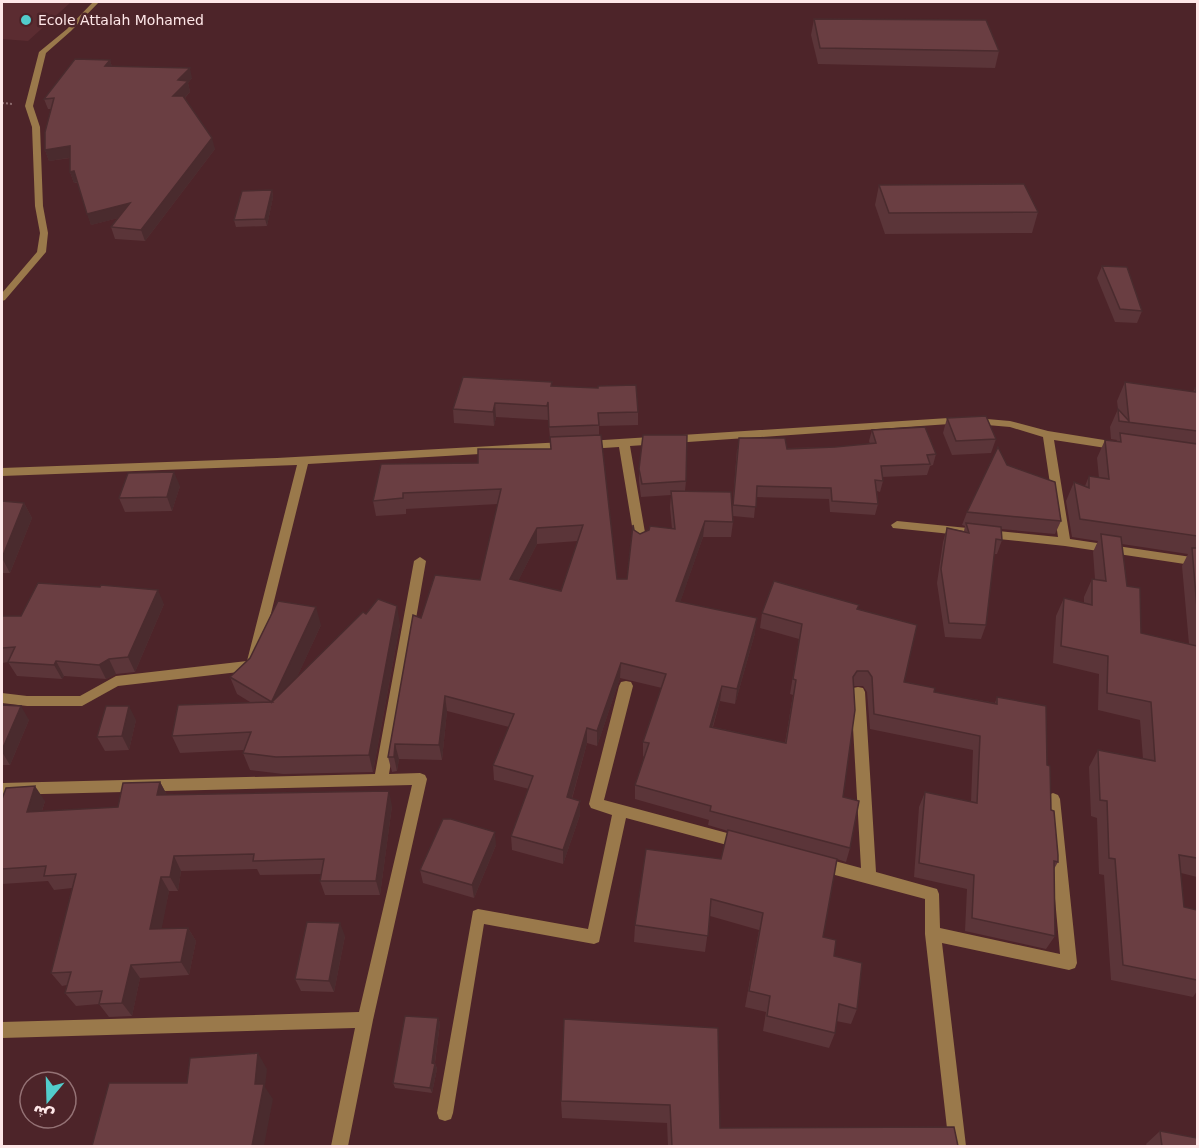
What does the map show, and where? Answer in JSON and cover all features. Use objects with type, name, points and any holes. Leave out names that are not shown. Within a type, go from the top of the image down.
[{"type":"street","points":[[2,298],[41,252],[44,233],[39,206],[36,127],[29,106],[43,52],[69,30],[96,2]]},
{"type":"street","points":[[2,472],[303,461],[624,443],[964,420],[1010,424],[1048,435],[1128,447]]},
{"type":"street","points":[[1048,435],[1065,542]]},
{"type":"street","points":[[624,443],[641,544]]},
{"type":"street","points":[[2,698],[82,702],[116,681],[252,666],[303,461]]},
{"type":"street","points":[[897,525],[1065,542],[1197,562]]},
{"type":"street","points":[[381,780],[420,561]]},
{"type":"street","points":[[626,686],[596,804],[755,846]]},
{"type":"street","points":[[858,692],[869,877]]},
{"type":"street","points":[[2,789],[420,778],[339,1146]]},
{"type":"street","points":[[933,934],[1070,963],[1053,799]]},
{"type":"street","points":[[445,1113],[478,916],[594,937],[621,810]]},
{"type":"street","points":[[801,859],[932,894],[933,934],[958,1146]]},
{"type":"street","points":[[2,1030],[365,1020]]},
{"type":"shaded area","name":"Ecole Attalah Mohamed","points":[[2,2],[71,2],[28,41],[2,39]]},
{"type":"building","points":[[814,19],[986,20],[999,51],[820,48]]},
{"type":"building","points":[[75,59],[110,60],[105,66],[190,68],[178,80],[188,81],[173,96],[183,96],[212,138],[141,230],[111,227],[130,203],[87,214],[74,171],[70,172],[70,146],[45,150],[45,132],[54,98],[44,99]]},
{"type":"building","points":[[1024,184],[1038,212],[889,213],[879,185]]},
{"type":"building","points":[[272,190],[265,219],[234,220],[242,191]]},
{"type":"building","points":[[1102,266],[1127,267],[1142,311],[1120,309]]},
{"type":"building","points":[[463,377],[552,382],[551,386],[598,388],[598,386],[636,385],[638,412],[598,413],[599,425],[549,427],[548,402],[547,406],[495,403],[493,412],[453,409]]},
{"type":"building","points":[[1125,382],[1196,392],[1195,388],[1197,388],[1197,431],[1119,421],[1118,409],[1129,421]]},
{"type":"building","points":[[986,416],[996,439],[956,441],[947,418]]},
{"type":"building","points":[[925,427],[936,454],[927,455],[930,464],[881,466],[883,481],[875,480],[878,504],[832,501],[831,488],[757,486],[756,507],[733,505],[739,438],[785,438],[787,449],[835,447],[876,443],[872,430]]},
{"type":"building","points":[[1120,433],[1197,444],[1197,536],[1080,519],[1074,482],[1089,488],[1089,476],[1109,479],[1105,440],[1121,442]]},
{"type":"building","points":[[601,435],[617,579],[627,579],[633,525],[634,530],[640,534],[649,530],[650,526],[675,529],[671,491],[731,492],[733,522],[705,521],[676,601],[757,618],[737,689],[722,686],[710,727],[786,743],[802,624],[762,613],[774,581],[859,605],[857,609],[917,625],[904,682],[935,688],[934,692],[997,704],[997,697],[1046,706],[1047,765],[1050,766],[1051,810],[1054,811],[1058,855],[1058,862],[1054,861],[1055,936],[972,918],[974,875],[919,863],[925,792],[977,803],[980,736],[874,714],[872,677],[868,671],[857,671],[853,677],[855,710],[843,797],[859,801],[850,848],[710,811],[711,806],[635,785],[649,743],[643,742],[666,674],[621,663],[597,731],[587,728],[567,797],[580,801],[563,850],[511,836],[533,776],[493,765],[514,714],[445,696],[439,745],[395,744],[394,757],[388,757],[413,615],[421,618],[435,575],[480,580],[501,489],[403,493],[403,498],[373,501],[381,464],[478,463],[478,449],[551,449],[550,437]],"holes":[[[583,525],[561,591],[510,579],[537,528]]]},
{"type":"building","points":[[643,435],[687,435],[686,481],[642,484],[639,469]]},
{"type":"building","points":[[998,447],[1007,465],[1055,482],[1061,521],[967,512]]},
{"type":"building","points":[[174,472],[167,497],[119,498],[128,473]]},
{"type":"building","points":[[2,501],[24,503],[2,558]]},
{"type":"building","points":[[966,523],[1001,527],[1002,540],[996,539],[986,625],[949,623],[941,569],[947,528],[969,533]]},
{"type":"building","points":[[1101,534],[1121,537],[1127,586],[1140,588],[1141,633],[1197,646],[1197,858],[1179,855],[1184,907],[1197,910],[1197,980],[1123,965],[1115,859],[1109,858],[1107,801],[1100,800],[1098,750],[1155,761],[1151,702],[1107,693],[1108,656],[1061,646],[1064,598],[1092,605],[1092,579],[1106,581]]},
{"type":"building","points":[[1192,548],[1197,548],[1197,608]]},
{"type":"building","points":[[38,583],[158,590],[128,657],[109,659],[99,665],[56,661],[54,665],[8,662],[15,647],[2,648],[2,616],[21,616]]},
{"type":"building","points":[[378,599],[397,606],[369,755],[276,757],[243,753],[251,732],[172,736],[178,705],[271,702],[363,612],[366,614]]},
{"type":"building","points":[[278,601],[316,607],[272,702],[230,677],[250,658]]},
{"type":"building","points":[[2,705],[21,706],[2,750]]},
{"type":"building","points":[[106,706],[129,706],[122,736],[97,737]]},
{"type":"building","points":[[160,782],[157,795],[389,791],[376,881],[320,881],[324,859],[253,861],[254,854],[174,856],[170,877],[161,877],[150,929],[188,928],[181,962],[131,965],[122,1003],[99,1004],[102,991],[65,993],[71,972],[51,973],[76,874],[44,876],[46,866],[2,869],[2,799],[6,788],[35,786],[27,812],[118,807],[123,783]]},
{"type":"building","points":[[443,819],[451,819],[495,832],[472,885],[420,870]]},
{"type":"building","points":[[728,830],[837,859],[823,937],[836,940],[834,956],[862,963],[857,1009],[839,1004],[835,1033],[767,1016],[770,996],[749,991],[763,913],[711,899],[708,936],[635,925],[646,849],[721,859]]},
{"type":"building","points":[[307,922],[340,923],[329,981],[295,979]]},
{"type":"building","points":[[405,1016],[438,1018],[432,1063],[435,1064],[430,1088],[393,1083]]},
{"type":"building","points":[[564,1019],[718,1028],[720,1128],[954,1127],[958,1146],[672,1146],[670,1105],[561,1101]]},
{"type":"building","points":[[258,1053],[255,1084],[264,1084],[252,1146],[92,1146],[109,1083],[187,1083],[190,1058]]},
{"type":"building","points":[[1160,1131],[1197,1138],[1197,1146],[1162,1146]]},
{"type":"place","name":"Ecole Attalah Mohamed","points":[[26,20]]}]
